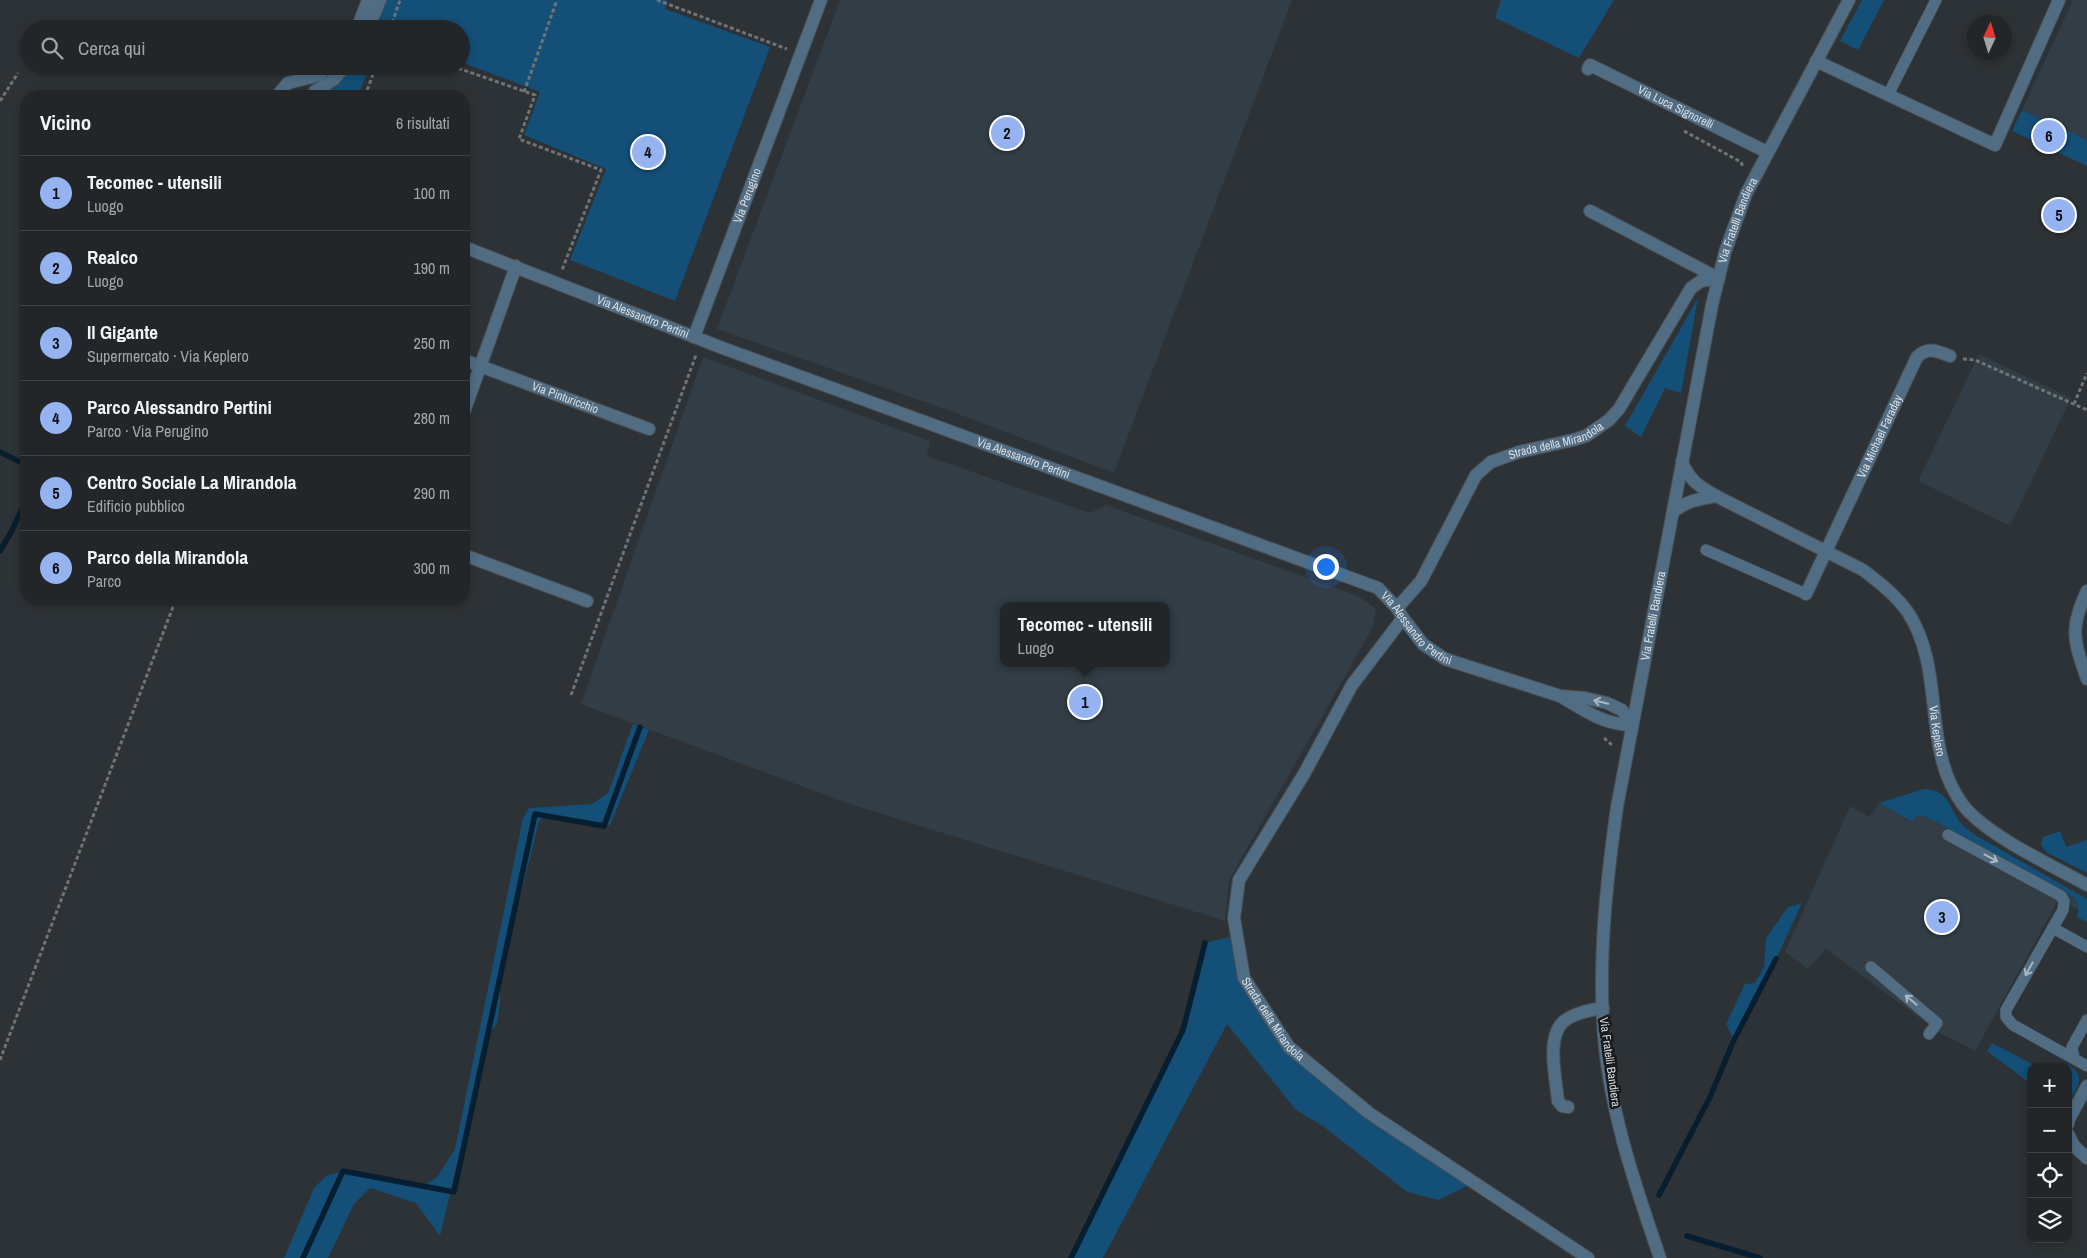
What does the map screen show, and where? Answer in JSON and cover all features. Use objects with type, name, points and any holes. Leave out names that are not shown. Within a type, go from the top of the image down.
[{"type":"street","points":[[360,20],[368,0]]},
{"type":"street","points":[[372,20],[380,0]]},
{"type":"street","name":"Via Perugino","points":[[698,338],[821,0]]},
{"type":"street","name":"Via Fratelli Bandiera","points":[[1660,1258],[1628,1162],[1612,1090],[1603,1023],[1603,956],[1607,881],[1617,806],[1712,306],[1732,230],[1746,194],[1767,152],[1850,0]]},
{"type":"street","points":[[1816,61],[1994,145],[2058,0]]},
{"type":"street","name":"Via Luca Signorelli","points":[[1588,69],[1590,65],[1767,152]]},
{"type":"street","points":[[282,90],[288,83],[319,75]]},
{"type":"street","points":[[317,90],[338,75]]},
{"type":"street","points":[[1590,211],[1719,278]]},
{"type":"street","name":"Via Alessandro Pertini","points":[[470,249],[698,338],[1378,588],[1423,644],[1445,659],[1560,696],[1603,721],[1618,725],[1632,725]]},
{"type":"street","points":[[470,395],[516,266]]},
{"type":"street","name":"Strada della Mirandola","points":[[1588,1258],[1377,1118],[1289,1047],[1244,978],[1234,918],[1239,880],[1304,774],[1352,684],[1421,581],[1476,476],[1491,462],[1512,454],[1586,436],[1604,424],[1619,409],[1691,288],[1701,281],[1719,278]]},
{"type":"street","name":"Via Michael Faraday","points":[[1826,550],[1917,357],[1925,350],[1930,349],[1950,356]]},
{"type":"street","name":"Via Pinturicchio","points":[[470,362],[650,429]]},
{"type":"street","name":"Via Keplero","points":[[1682,462],[1688,476],[1716,496],[1863,570],[1882,584],[1898,600],[1916,627],[1922,641],[1930,669],[1939,749],[1952,788],[1963,804],[1982,824],[2087,885]]},
{"type":"street","points":[[1673,512],[1682,504],[1716,496]]},
{"type":"street","points":[[1806,594],[1826,550]]},
{"type":"street","points":[[470,557],[588,601]]},
{"type":"street","points":[[2087,591],[2076,619],[2074,639],[2087,679]]},
{"type":"street","name":"Via Alessandro Pertini","points":[[1560,696],[1585,698],[1611,704],[1622,710],[1632,725]]},
{"type":"street","points":[[1568,1107],[1562,1106],[1558,1101],[1553,1040],[1563,1022],[1584,1012],[1603,1008]]},
{"type":"street","points":[[2072,1114],[2087,1086]]},
{"type":"street","points":[[2072,1142],[2087,1158]]},
{"type":"lane","points":[[1888,95],[1936,0]]},
{"type":"lane","points":[[1706,550],[1806,594]]},
{"type":"lane","points":[[1948,835],[2061,896],[2064,901],[2063,910],[2006,1010],[2006,1018],[2013,1025],[2087,1066]]},
{"type":"lane","points":[[2052,928],[2087,947]]},
{"type":"lane","points":[[1871,967],[1937,1023],[1929,1034]]},
{"type":"lane","points":[[2074,1058],[2072,1047],[2087,1020]]},
{"type":"path","points":[[393,20],[400,0]]},
{"type":"path","points":[[524,92],[557,0]]},
{"type":"path","points":[[657,0],[801,54]]},
{"type":"path","points":[[470,72],[535,95],[518,139],[601,170],[558,283]]},
{"type":"path","points":[[0,101],[18,73]]},
{"type":"path","points":[[367,90],[373,75]]},
{"type":"path","points":[[571,695],[698,338]]},
{"type":"path","points":[[1950,356],[1975,360],[2087,410]]},
{"type":"path","points":[[2074,404],[2087,373]]},
{"type":"path","points":[[0,1060],[174,605]]},
{"type":"shaded area","points":[[381,0],[667,0],[665,9],[770,47],[675,301],[570,260],[606,169],[524,135],[540,92],[470,65],[470,20],[373,20]]},
{"type":"shaded area","points":[[840,0],[1292,0],[1114,473],[953,412],[717,329]]},
{"type":"shaded area","points":[[1501,0],[1614,0],[1579,58],[1495,18]]},
{"type":"shaded area","points":[[1862,0],[1884,0],[1858,50],[1840,41]]},
{"type":"shaded area","points":[[2073,0],[2087,0],[2087,140],[2022,110]]},
{"type":"shaded area","points":[[335,75],[366,75],[360,90],[316,90]]},
{"type":"shaded area","points":[[2022,110],[2087,140],[2087,166],[2012,131]]},
{"type":"shaded area","points":[[1698,298],[1681,393],[1665,388],[1641,437],[1625,426]]},
{"type":"shaded area","points":[[1979,354],[2071,398],[2010,526],[1918,481]]},
{"type":"shaded area","points":[[703,357],[930,441],[927,456],[1090,513],[1106,505],[1360,597],[1376,609],[1372,629],[1229,880],[1225,921],[847,803],[581,704]]},
{"type":"shaded area","points":[[633,724],[649,730],[610,825],[604,826],[545,816],[539,821],[500,979],[500,1004],[497,1023],[487,1037],[440,1236],[416,1203],[370,1188],[354,1204],[328,1258],[284,1258],[314,1188],[326,1176],[343,1171],[424,1186],[437,1177],[455,1149],[523,818],[529,808],[592,804],[608,793]]},
{"type":"shaded area","points":[[1924,789],[1943,795],[1960,822],[1975,835],[2087,899],[2087,922],[2077,917],[2078,906],[2073,897],[1933,820],[1916,816],[1912,822],[1879,803]]},
{"type":"shaded area","points":[[1879,803],[1911,822],[1916,816],[1933,820],[2073,897],[2078,903],[2079,910],[2059,899],[1975,1051],[1940,1033],[1826,949],[1808,969],[1785,952],[1850,806],[1870,817]]},
{"type":"shaded area","points":[[2060,831],[2066,847],[2087,840],[2087,873],[2046,852],[2041,844],[2043,837]]},
{"type":"shaded area","points":[[1802,903],[1776,959],[1734,1040],[1726,1024],[1745,984],[1755,983],[1764,967],[1766,938],[1788,907]]},
{"type":"shaded area","points":[[1237,935],[1244,978],[1289,1047],[1474,1183],[1438,1200],[1407,1192],[1323,1126],[1296,1110],[1227,1024],[1103,1258],[1071,1258],[1183,1030],[1205,943]]},
{"type":"shaded area","points":[[1992,1043],[2030,1063],[2027,1063],[2027,1081],[1987,1051]]},
{"type":"shaded area","points":[[2072,1067],[2079,1078],[2072,1095]]},
{"type":"waterway","points":[[0,452],[20,462]]},
{"type":"waterway","points":[[0,551],[20,513]]},
{"type":"waterway","points":[[303,1258],[343,1171],[454,1192],[535,814],[604,826],[640,727]]},
{"type":"waterway","points":[[1071,1258],[1183,1030],[1205,943]]},
{"type":"waterway","points":[[1659,1195],[1710,1097],[1734,1040],[1776,959]]},
{"type":"waterway","points":[[1687,1236],[1760,1258]]},
{"type":"place","name":"Realco","points":[[1007,133]]},
{"type":"place","name":"Parco della Mirandola","points":[[2049,136]]},
{"type":"place","name":"Parco Alessandro Pertini","points":[[648,152]]},
{"type":"place","name":"Centro Sociale La Mirandola","points":[[2059,215]]},
{"type":"place","name":"Tecomec - utensili","points":[[1085,702]]},
{"type":"place","name":"Il Gigante","points":[[1942,917]]}]
